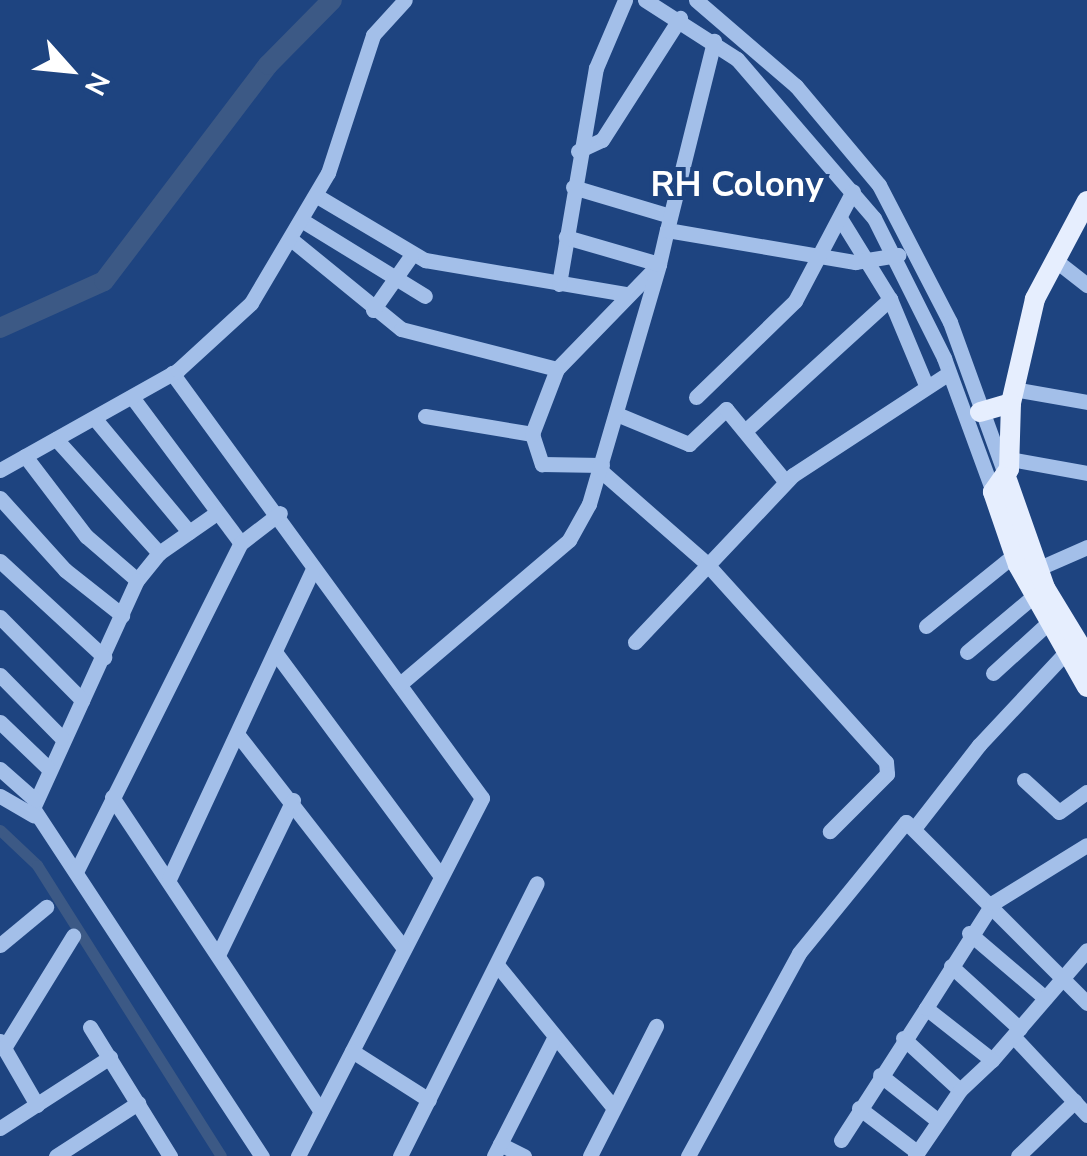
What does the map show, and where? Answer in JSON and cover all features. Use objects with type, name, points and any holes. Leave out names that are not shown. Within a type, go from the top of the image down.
[{"type":"main road","points":[[1081,654],[1049,622],[1014,556],[1003,476],[1012,396],[1034,299],[1087,201]]},
{"type":"main road","points":[[980,412],[1012,396]]},
{"type":"main road","points":[[1003,476],[1037,569],[1081,654],[1087,687]]},
{"type":"street","points":[[0,470],[175,371],[251,303],[317,196],[370,42],[405,0]]},
{"type":"street","points":[[646,0],[672,29],[714,42],[817,145],[853,191],[898,256],[949,373],[1003,476]]},
{"type":"street","points":[[696,0],[762,52],[834,130],[906,233],[962,351],[1003,476]]},
{"type":"street","points":[[559,284],[578,151],[621,8]]},
{"type":"street","points":[[578,151],[602,140],[672,29]]},
{"type":"street","points":[[400,684],[576,532],[619,415],[714,42]]},
{"type":"street","points":[[817,145],[834,130]]},
{"type":"street","points":[[573,187],[668,223],[824,259],[870,262],[898,256]]},
{"type":"street","points":[[696,398],[774,326],[824,259],[853,191]]},
{"type":"street","points":[[317,196],[412,256],[625,294]]},
{"type":"street","points":[[840,218],[890,299],[926,385]]},
{"type":"street","points":[[304,220],[425,296]]},
{"type":"street","points":[[566,237],[659,264]]},
{"type":"street","points":[[292,240],[372,310],[419,336],[557,369]]},
{"type":"street","points":[[372,310],[412,256]]},
{"type":"street","points":[[1055,260],[1087,285]]},
{"type":"street","points":[[659,264],[625,294],[557,369],[532,434],[542,464],[601,468],[704,562],[886,762],[887,774],[830,831]]},
{"type":"street","points":[[746,430],[890,299]]},
{"type":"street","points":[[175,371],[482,798],[298,1156]]},
{"type":"street","points":[[635,642],[704,562],[786,482],[949,373]]},
{"type":"street","points":[[1012,396],[1087,402]]},
{"type":"street","points":[[132,397],[215,514],[241,543]]},
{"type":"street","points":[[619,415],[689,444],[724,409],[746,430],[786,482]]},
{"type":"street","points":[[425,416],[532,434]]},
{"type":"street","points":[[95,418],[189,532]]},
{"type":"street","points":[[56,439],[160,554]]},
{"type":"street","points":[[25,456],[86,536],[137,580]]},
{"type":"street","points":[[1003,476],[1087,473]]},
{"type":"street","points":[[0,498],[65,570],[122,615]]},
{"type":"street","points":[[76,872],[241,543],[280,513]]},
{"type":"street","points":[[34,808],[47,768],[104,657],[137,580],[160,554],[215,514]]},
{"type":"street","points":[[1037,569],[1087,547]]},
{"type":"street","points":[[926,626],[1014,556]]},
{"type":"street","points":[[0,561],[104,657]]},
{"type":"street","points":[[168,879],[314,569]]},
{"type":"street","points":[[967,652],[1034,596]]},
{"type":"street","points":[[0,617],[82,700]]},
{"type":"street","points":[[993,673],[1049,622]]},
{"type":"street","points":[[275,652],[441,876]]},
{"type":"street","points":[[916,826],[978,744],[1081,654]]},
{"type":"street","points":[[0,675],[62,738]]},
{"type":"street","points":[[0,722],[47,768]]},
{"type":"street","points":[[238,735],[404,948]]},
{"type":"street","points":[[0,769],[34,808],[262,1156]]},
{"type":"street","points":[[1024,780],[1058,812],[1087,792]]},
{"type":"street","points":[[0,796],[34,808]]},
{"type":"street","points":[[112,797],[321,1111]]},
{"type":"street","points":[[219,953],[292,800]]},
{"type":"street","points":[[688,1156],[816,928],[902,826],[916,826],[1087,1003]]},
{"type":"street","points":[[841,1140],[926,1008],[968,933],[993,903],[1087,845]]},
{"type":"street","points":[[400,1156],[538,883]]},
{"type":"street","points":[[1,941],[46,907]]},
{"type":"street","points":[[968,933],[1045,998]]},
{"type":"street","points":[[36,1105],[2,1044],[72,936]]},
{"type":"street","points":[[859,1108],[920,1153],[936,1120],[960,1090],[1017,1033],[1061,976],[1087,950]]},
{"type":"street","points":[[498,966],[613,1107]]},
{"type":"street","points":[[951,966],[1017,1033],[1087,1115]]},
{"type":"street","points":[[926,1008],[992,1060]]},
{"type":"street","points":[[590,1156],[656,1026]]},
{"type":"street","points":[[90,1027],[138,1103],[163,1154]]},
{"type":"street","points":[[524,1156],[497,1150],[554,1038]]},
{"type":"street","points":[[904,1038],[960,1090]]},
{"type":"street","points":[[352,1052],[429,1100]]},
{"type":"street","points":[[0,1128],[110,1057]]},
{"type":"street","points":[[880,1075],[936,1120]]},
{"type":"street","points":[[1018,1156],[1075,1101]]},
{"type":"street","points":[[56,1156],[138,1103]]},
{"type":"waterway","points":[[0,328],[104,281],[268,65],[332,0]]},
{"type":"waterway","points":[[0,830],[37,865],[221,1156]]},
{"type":"district","name":"RH Colony","points":[[737,185]]}]
